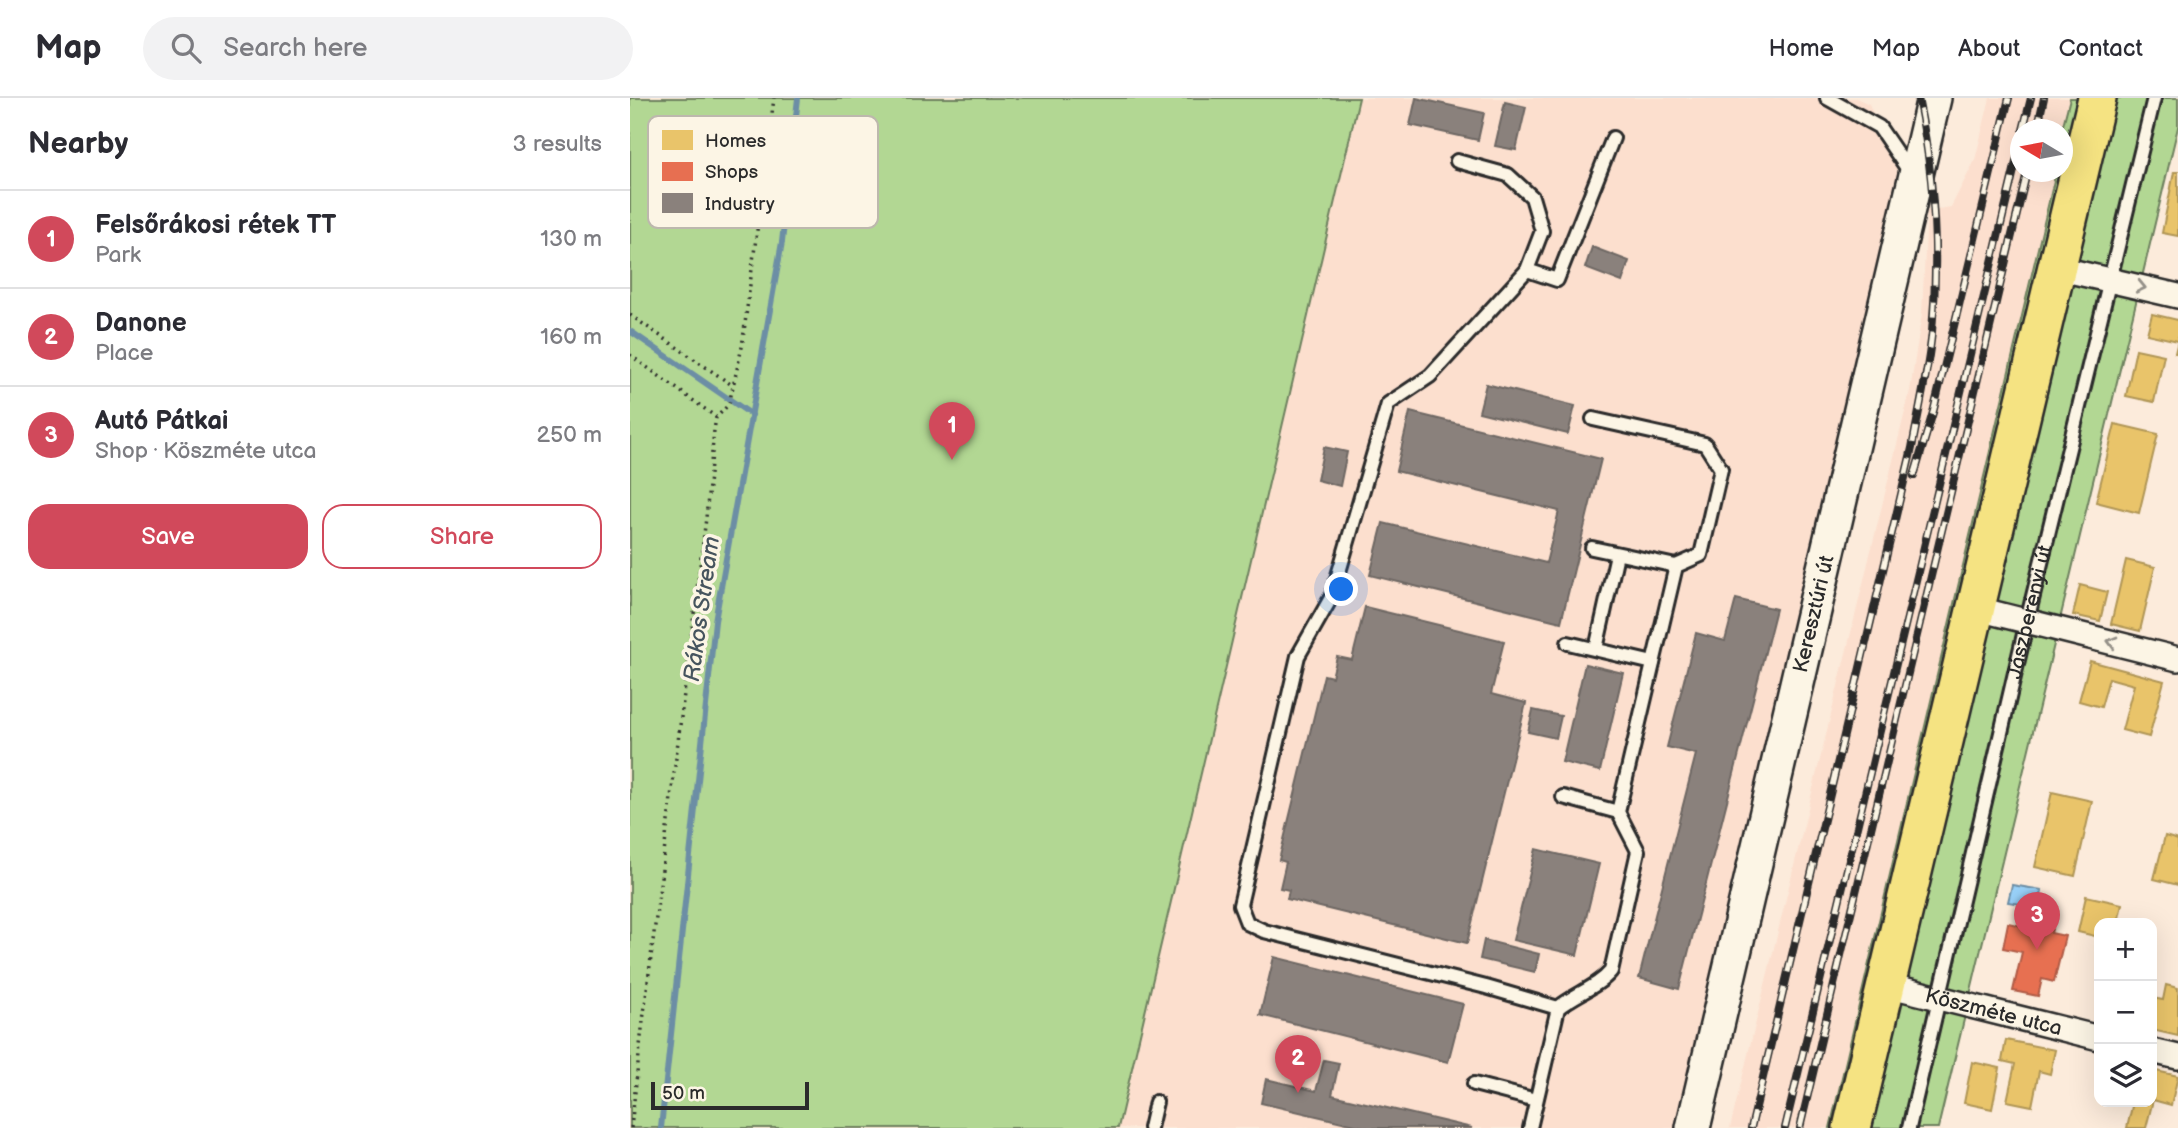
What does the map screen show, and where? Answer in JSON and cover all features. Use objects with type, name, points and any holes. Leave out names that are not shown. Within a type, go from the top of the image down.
[{"type":"main road","name":"Keresztúri út","points":[[1693,1128],[1934,98]]},
{"type":"main road","points":[[1852,1128],[2097,98]]},
{"type":"street","points":[[2057,268],[2178,296]]},
{"type":"street","points":[[1974,608],[2178,659]]},
{"type":"street","name":"Köszméte utca","points":[[1887,985],[2094,1037]]},
{"type":"street","points":[[2157,1052],[2178,1057]]},
{"type":"lane","points":[[1827,98],[1879,127],[1915,180]]},
{"type":"lane","name":"Jászberényi út","points":[[1909,1128],[2027,621],[2154,98]]},
{"type":"lane","points":[[1527,270],[1557,280],[1613,138]]},
{"type":"lane","points":[[1457,161],[1508,174],[1532,197],[1542,231],[1527,270],[1430,376],[1388,404],[1332,596],[1298,656],[1240,905],[1247,923],[1264,931],[1558,1008]]},
{"type":"lane","points":[[1592,548],[1676,566],[1701,555],[1721,469],[1705,444],[1593,419]]},
{"type":"lane","points":[[1597,649],[1617,554]]},
{"type":"lane","points":[[1530,1128],[1558,1008],[1572,996],[1604,980],[1611,971],[1638,851],[1618,812],[1676,566]]},
{"type":"lane","points":[[1568,643],[1653,663]]},
{"type":"lane","points":[[1563,797],[1618,812]]},
{"type":"lane","points":[[1474,1084],[1536,1100]]},
{"type":"lane","points":[[1150,1128],[1156,1102]]},
{"type":"path","points":[[772,116],[774,98]]},
{"type":"path","points":[[631,1128],[716,418],[729,404],[733,386],[741,347],[757,228]]},
{"type":"path","points":[[630,315],[733,386]]},
{"type":"path","points":[[630,355],[716,418]]},
{"type":"shaded area","points":[[1359,98],[1856,98],[1869,104],[1904,186],[1679,1128],[1118,1128]]},
{"type":"shaded area","points":[[1990,98],[2070,98],[2065,119],[2010,119],[2010,182],[2054,182],[1830,1128],[1730,1128],[1910,391],[1922,313],[1927,211],[1951,207],[1975,160]]},
{"type":"green space","points":[[630,98],[1359,98],[1118,1128],[630,1128]]},
{"type":"green space","points":[[2070,98],[2178,98],[2178,127],[1938,1128],[1830,1128],[2054,182],[2073,182],[2073,119],[2065,119]]},
{"type":"water","points":[[2012,885],[2042,890],[2039,907],[2008,902]]},
{"type":"building: Homes","points":[[2174,172],[2178,172],[2178,236],[2162,233]]},
{"type":"building: Homes","points":[[2152,314],[2178,320],[2178,341],[2147,334]]},
{"type":"building: Homes","points":[[2136,349],[2164,355],[2154,402],[2126,396]]},
{"type":"building: Homes","points":[[2115,424],[2158,434],[2139,513],[2096,502]]},
{"type":"building: Homes","points":[[2126,560],[2155,567],[2140,631],[2111,624]]},
{"type":"building: Homes","points":[[2080,585],[2107,592],[2100,621],[2073,615]]},
{"type":"building: Homes","points":[[2090,661],[2164,681],[2149,737],[2122,730],[2134,685],[2109,678],[2101,707],[2079,701]]},
{"type":"building: Homes","points":[[2052,792],[2092,801],[2075,876],[2035,867]]},
{"type":"building: Homes","points":[[2165,836],[2178,840],[2178,885],[2154,879]]},
{"type":"building: Homes","points":[[2086,896],[2122,904],[2119,918],[2094,918],[2094,936],[2078,932]]},
{"type":"building: Homes","points":[[2166,985],[2178,988],[2178,1036],[2157,1031],[2157,999],[2163,1000]]},
{"type":"building: Homes","points":[[2006,1040],[2055,1050],[2050,1074],[2039,1071],[2032,1106],[2007,1101],[2015,1064],[2002,1061]]},
{"type":"building: Homes","points":[[1972,1062],[2000,1068],[1992,1109],[1964,1103]]},
{"type":"building: Homes","points":[[2157,1071],[2178,1076],[2171,1105],[2157,1101]]},
{"type":"building: Homes","points":[[2132,1107],[2151,1107],[2146,1128],[2127,1128]]},
{"type":"building: Shops","points":[[2026,907],[2056,914],[2051,933],[2065,936],[2054,982],[2042,979],[2038,996],[2013,991],[2022,952],[2003,948],[2008,923],[2022,926]]},
{"type":"building: Industry","points":[[1416,98],[1484,113],[1478,140],[1410,125]]},
{"type":"building: Industry","points":[[1505,102],[1526,107],[1516,150],[1495,146]]},
{"type":"building: Industry","points":[[1592,247],[1629,261],[1622,282],[1585,268]]},
{"type":"building: Industry","points":[[1486,384],[1575,406],[1568,434],[1479,412]]},
{"type":"building: Industry","points":[[1410,412],[1601,459],[1561,622],[1370,575],[1383,523],[1546,563],[1559,511],[1396,471]]},
{"type":"building: Industry","points":[[1324,447],[1347,452],[1340,486],[1317,480]]},
{"type":"building: Industry","points":[[1736,599],[1776,609],[1679,989],[1639,978],[1696,754],[1667,747],[1696,633],[1725,641]]},
{"type":"building: Industry","points":[[1365,607],[1504,641],[1491,694],[1526,703],[1467,943],[1287,899],[1289,890],[1280,888],[1286,862],[1279,860],[1324,675],[1332,677],[1337,657],[1352,660]]},
{"type":"building: Industry","points":[[1585,664],[1623,673],[1600,771],[1562,762]]},
{"type":"building: Industry","points":[[1533,710],[1561,716],[1556,738],[1528,732]]},
{"type":"building: Industry","points":[[1536,849],[1599,864],[1577,955],[1513,940]]},
{"type":"building: Industry","points":[[1484,940],[1539,954],[1535,972],[1480,959]]},
{"type":"building: Industry","points":[[1274,957],[1463,1004],[1448,1062],[1260,1015]]},
{"type":"building: Industry","points":[[1324,1060],[1339,1063],[1332,1095],[1472,1128],[1368,1128],[1261,1103],[1266,1079],[1316,1091]]},
{"type":"waterway","name":"Rákos Stream","points":[[796,116],[798,98]]},
{"type":"waterway","name":"Rákos Stream","points":[[661,1128],[715,621],[784,228]]},
{"type":"waterway","points":[[630,331],[752,415]]},
{"type":"railway","points":[[1751,1128],[1912,448],[1928,361],[1934,303],[1934,215],[1918,98]]},
{"type":"railway","points":[[1914,476],[1934,409],[2009,98]]},
{"type":"railway","points":[[2026,119],[2031,98]]},
{"type":"railway","points":[[2039,119],[2044,98]]},
{"type":"railway","points":[[1785,1128],[2011,182]]},
{"type":"railway","points":[[1800,1128],[2025,182]]},
{"type":"place","name":"Felsőrákosi rétek TT","points":[[952,460]]},
{"type":"place","name":"Autó Pátkai","points":[[2037,950]]},
{"type":"place","name":"Danone","points":[[1298,1093]]}]
